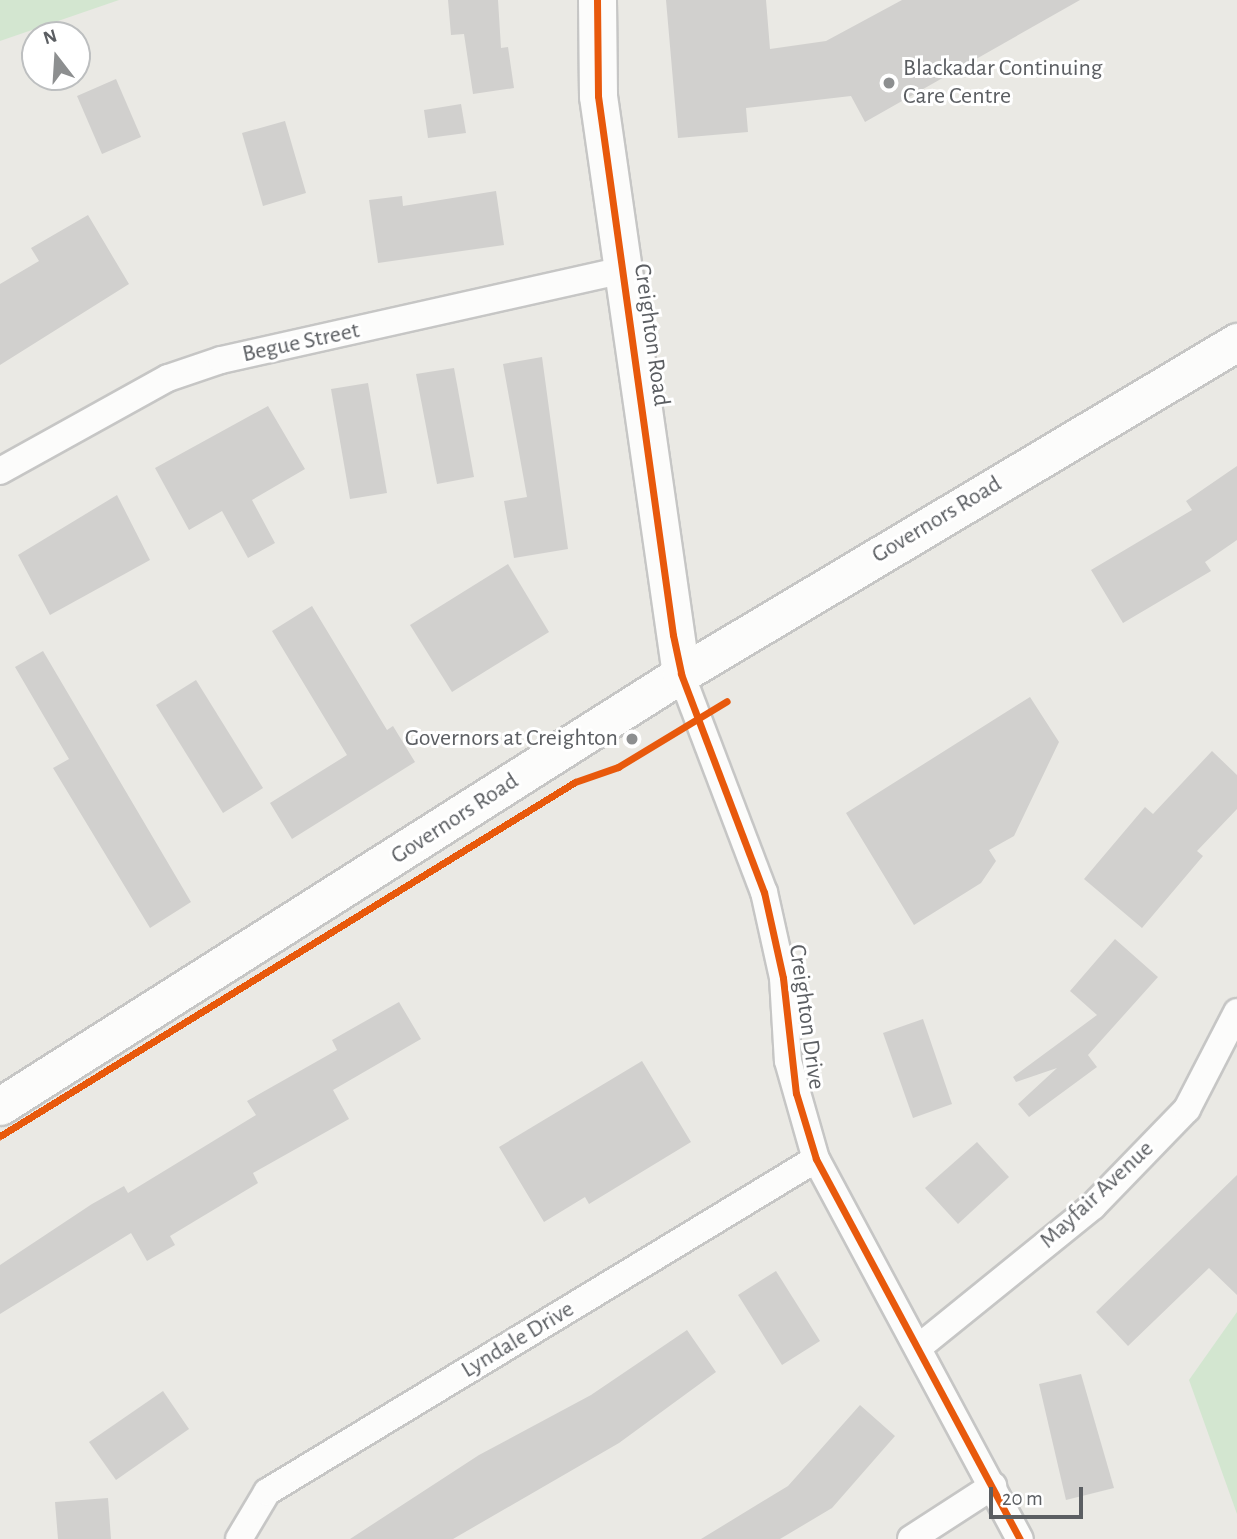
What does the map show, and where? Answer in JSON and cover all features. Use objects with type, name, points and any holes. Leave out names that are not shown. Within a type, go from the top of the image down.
[{"type":"main road","name":"Creighton Road","points":[[597,0],[598,96],[681,674]]},
{"type":"main road","name":"Governors Road","points":[[0,1106],[681,674],[1237,342]]},
{"type":"street","name":"Begue Street","points":[[0,471],[168,378],[221,360],[623,270]]},
{"type":"street","name":"Creighton Drive","points":[[681,674],[764,892],[783,978],[788,1061],[816,1159],[1020,1539]]},
{"type":"street","name":"Mayfair Avenue","points":[[919,1347],[1093,1206],[1187,1110],[1237,1012]]},
{"type":"street","name":"Lyndale Drive","points":[[239,1539],[267,1492],[816,1159]]},
{"type":"street","points":[[911,1539],[993,1486]]},
{"type":"green space","points":[[0,0],[119,0],[58,21],[21,21],[21,34],[0,41]]},
{"type":"green space","points":[[1237,1312],[1237,1514],[1189,1380]]},
{"type":"building","points":[[448,0],[498,0],[501,48],[508,47],[514,88],[473,94],[464,34],[451,35]]},
{"type":"building","points":[[666,0],[766,0],[770,49],[826,41],[902,0],[1080,0],[865,122],[851,96],[746,108],[748,132],[678,138]]},
{"type":"building","points":[[116,79],[141,137],[102,154],[77,96]]},
{"type":"building","points":[[461,104],[466,133],[428,138],[424,110]]},
{"type":"building","points":[[285,121],[306,193],[263,206],[242,133]]},
{"type":"building","points":[[496,191],[504,245],[378,263],[369,200],[402,196],[403,206]]},
{"type":"building","points":[[88,215],[129,284],[0,365],[0,284],[39,261],[31,248]]},
{"type":"building","points":[[542,357],[568,549],[514,558],[504,501],[527,497],[503,364]]},
{"type":"building","points":[[454,368],[474,477],[437,484],[416,374]]},
{"type":"building","points":[[368,383],[387,493],[350,499],[331,389]]},
{"type":"building","points":[[268,406],[305,469],[252,500],[275,543],[248,558],[222,511],[189,530],[155,468]]},
{"type":"building","points":[[1237,466],[1237,540],[1205,562],[1211,571],[1123,623],[1091,570],[1192,510],[1186,501]]},
{"type":"building","points":[[117,495],[150,560],[50,615],[18,555]]},
{"type":"building","points":[[508,564],[549,632],[452,692],[410,625]]},
{"type":"building","points":[[312,606],[387,730],[393,726],[415,762],[292,839],[270,803],[347,755],[272,631]]},
{"type":"building","points":[[43,651],[191,902],[150,928],[53,768],[69,759],[15,667]]},
{"type":"building","points":[[196,680],[263,788],[223,813],[156,705]]},
{"type":"building","points":[[1030,697],[1059,742],[1014,836],[989,850],[996,861],[981,883],[914,925],[846,813]]},
{"type":"building","points":[[1212,751],[1237,775],[1237,809],[1197,851],[1203,856],[1142,928],[1084,879],[1145,807],[1153,814]]},
{"type":"building","points":[[1115,939],[1158,977],[1088,1055],[1097,1067],[1029,1117],[1018,1104],[1057,1068],[1016,1082],[1013,1077],[1097,1015],[1070,991]]},
{"type":"building","points":[[399,1002],[421,1039],[333,1090],[349,1119],[253,1173],[258,1183],[170,1236],[175,1245],[147,1261],[131,1233],[0,1314],[0,1265],[92,1204],[124,1186],[128,1193],[256,1115],[247,1101],[337,1050],[332,1040]]},
{"type":"building","points":[[923,1019],[952,1104],[913,1118],[883,1033]]},
{"type":"building","points":[[642,1061],[691,1142],[589,1204],[585,1197],[544,1222],[499,1147]]},
{"type":"building","points":[[977,1142],[1009,1177],[958,1224],[925,1188]]},
{"type":"building","points":[[1237,1175],[1237,1295],[1209,1268],[1128,1346],[1096,1312]]},
{"type":"building","points":[[776,1271],[820,1341],[782,1365],[738,1295]]},
{"type":"building","points":[[687,1330],[716,1372],[619,1443],[453,1539],[350,1539],[479,1455],[591,1395]]},
{"type":"building","points":[[1081,1374],[1114,1488],[1066,1500],[1039,1384]]},
{"type":"building","points":[[163,1391],[189,1429],[116,1480],[89,1442]]},
{"type":"building","points":[[860,1405],[895,1436],[832,1508],[780,1539],[701,1539],[788,1486]]},
{"type":"building","points":[[108,1498],[111,1539],[58,1539],[55,1502]]},
{"type":"cycle path","points":[[597,0],[598,96],[673,635],[681,674],[764,892],[783,978],[796,1093],[816,1159],[1020,1539]]},
{"type":"cycle path","points":[[0,1136],[575,782],[618,767],[727,701]]},
{"type":"place","name":"Blackadar Continuing Care Centre","points":[[889,83]]},
{"type":"place","name":"Governors at Creighton","points":[[632,739]]}]
